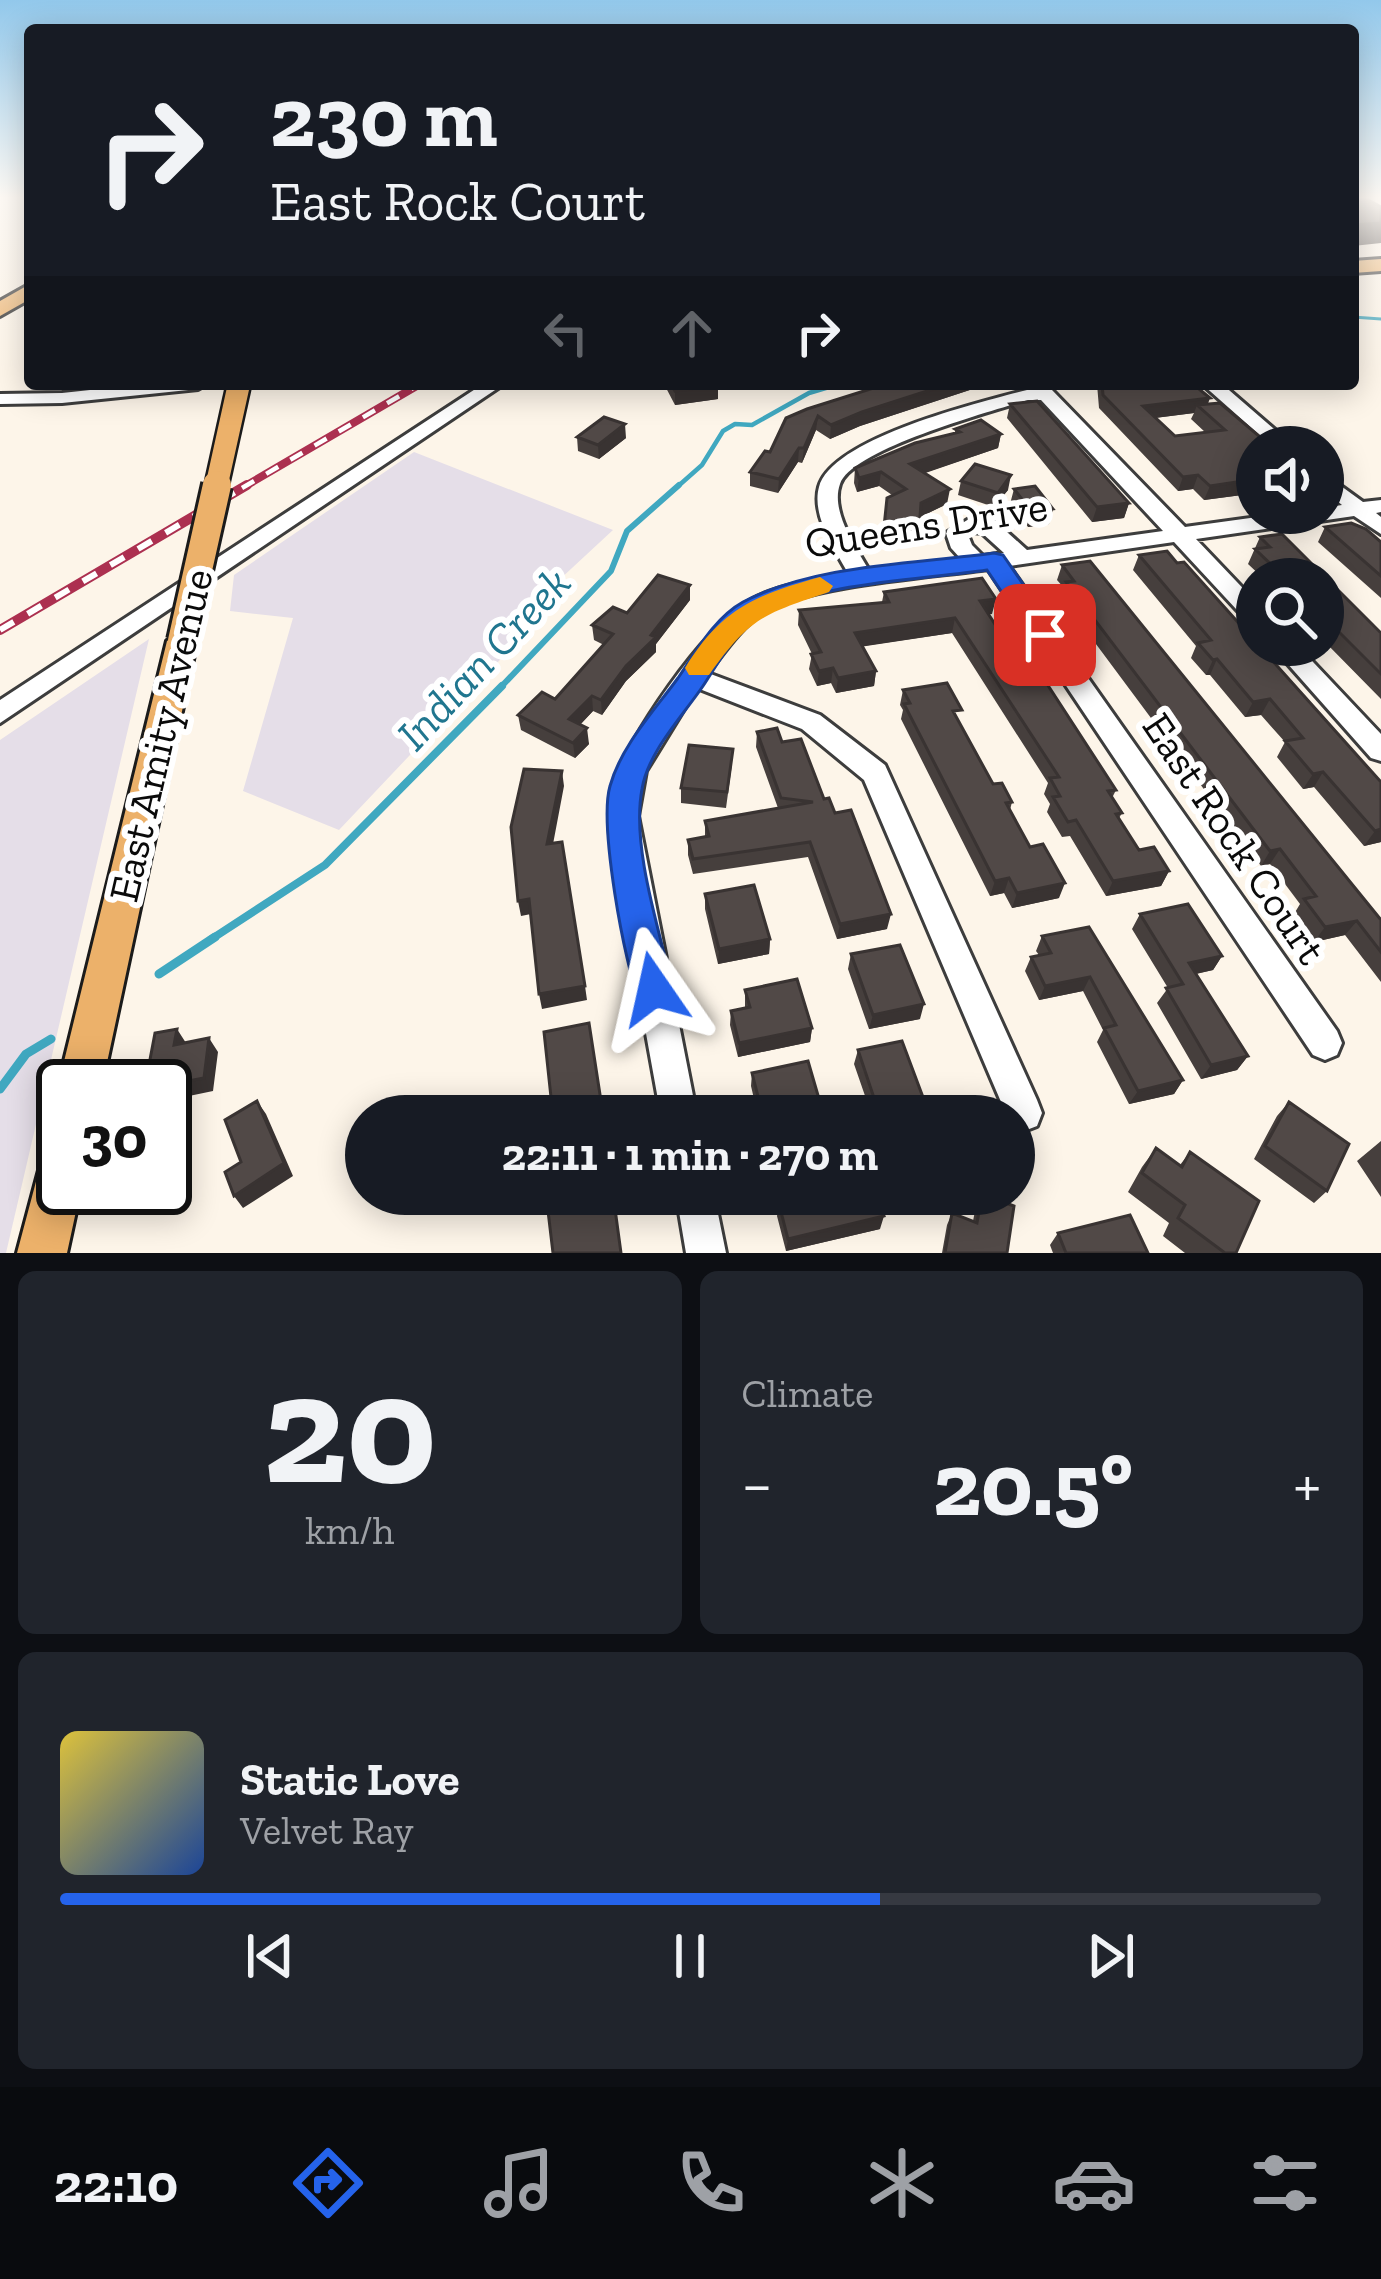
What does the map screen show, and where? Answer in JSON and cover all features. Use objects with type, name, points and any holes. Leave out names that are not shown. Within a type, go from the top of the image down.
[{"type":"main road","name":"East Amity Avenue","points":[[86,1059],[238,390]]},
{"type":"main road","points":[[42,1253],[51,1215]]},
{"type":"street","points":[[0,399],[140,390]]},
{"type":"street","points":[[0,713],[486,390]]},
{"type":"street","points":[[863,580],[829,505],[829,482],[838,468],[888,441],[1045,390]]},
{"type":"street","points":[[1050,390],[1236,594]]},
{"type":"street","points":[[1218,390],[1260,426]]},
{"type":"street","points":[[1344,492],[1370,508],[1381,528]]},
{"type":"street","name":"Queens Drive","points":[[675,1095],[623,822],[626,786],[642,752],[693,677],[726,631],[751,609],[815,586],[1370,508]]},
{"type":"street","name":"East Rock Court","points":[[998,560],[1325,1043]]},
{"type":"street","points":[[1302,666],[1381,752]]},
{"type":"street","points":[[693,677],[812,722],[875,773],[1016,1095]]},
{"type":"street","points":[[698,1215],[706,1253]]},
{"type":"shaded area","points":[[414,452],[613,530],[558,581],[569,587],[339,830],[243,791],[293,618],[230,611],[234,575]]},
{"type":"shaded area","points":[[149,639],[51,1059],[36,1059],[36,1124],[6,1253],[0,1253],[0,740]]},
{"type":"building","points":[[867,390],[930,390],[831,425],[818,416],[804,448],[799,448],[779,479],[750,472],[765,451],[770,452],[786,418]]},
{"type":"building","points":[[1103,390],[1200,390],[1210,398],[1143,406],[1175,436],[1225,430],[1197,405],[1220,403],[1247,426],[1236,426],[1236,482],[1210,486],[1198,475],[1183,477]]},
{"type":"building","points":[[1037,401],[1129,503],[1097,507],[1010,404]]},
{"type":"building","points":[[604,417],[625,424],[598,445],[577,437]]},
{"type":"building","points":[[981,420],[1001,434],[910,464],[950,489],[921,503],[919,531],[884,527],[887,498],[906,489],[881,472],[859,478],[855,468],[915,443],[960,432],[955,429]]},
{"type":"building","points":[[975,464],[1011,475],[998,493],[961,481]]},
{"type":"building","points":[[1035,486],[1053,509],[1032,512],[1014,489]]},
{"type":"building","points":[[1344,524],[1366,529],[1381,542],[1381,576],[1333,534],[1344,534]]},
{"type":"building","points":[[1282,534],[1306,558],[1264,558],[1255,549],[1270,547],[1260,537]]},
{"type":"building","points":[[1167,551],[1177,563],[1184,562],[1236,620],[1236,666],[1277,666],[1381,782],[1381,829],[1375,831],[1323,772],[1313,774],[1285,741],[1303,738],[1270,699],[1253,702],[1213,660],[1198,643],[1211,640],[1139,555]]},
{"type":"building","points":[[1090,561],[1381,920],[1381,952],[1357,921],[1325,927],[1304,899],[1316,896],[1280,849],[1270,851],[1066,582],[1074,581],[1062,565]]},
{"type":"building","points":[[658,575],[690,585],[651,635],[656,637],[601,700],[592,696],[569,719],[587,728],[573,743],[518,715],[542,692],[555,699],[613,634],[592,625],[613,607],[627,613]]},
{"type":"building","points":[[982,578],[996,599],[980,601],[1000,632],[1012,630],[1116,790],[1108,791],[1122,813],[1116,814],[1139,850],[1154,847],[1169,871],[1113,881],[1076,820],[1068,822],[1053,797],[1060,796],[1050,778],[1059,777],[955,618],[855,633],[876,671],[838,678],[833,668],[819,671],[811,654],[821,652],[799,610],[889,602],[884,592]]},
{"type":"building","points":[[1344,596],[1381,633],[1381,674],[1344,637]]},
{"type":"building","points":[[947,683],[962,710],[953,711],[993,784],[1002,783],[1012,802],[1006,803],[1030,847],[1043,844],[1065,883],[1017,893],[1009,878],[995,881],[904,704],[910,703],[903,690]]},
{"type":"building","points":[[777,728],[782,742],[801,739],[824,799],[829,798],[835,813],[851,810],[891,914],[840,924],[810,842],[693,859],[688,840],[709,836],[705,821],[813,802],[781,798],[757,732]]},
{"type":"building","points":[[689,745],[733,749],[727,792],[681,788]]},
{"type":"building","points":[[524,769],[562,771],[547,844],[562,842],[585,986],[539,994],[529,899],[518,901],[511,827]]},
{"type":"building","points":[[754,885],[770,939],[719,949],[705,894]]},
{"type":"building","points":[[1188,904],[1222,956],[1189,963],[1248,1056],[1211,1065],[1166,988],[1183,984],[1140,914]]},
{"type":"building","points":[[1089,927],[1183,1080],[1138,1091],[1104,1028],[1116,1025],[1090,977],[1045,986],[1031,957],[1051,953],[1042,936]]},
{"type":"building","points":[[900,945],[924,1004],[873,1015],[851,954]]},
{"type":"building","points":[[797,979],[812,1028],[739,1043],[731,1011],[750,1007],[745,990]]},
{"type":"building","points":[[589,1023],[600,1095],[551,1095],[544,1032]]},
{"type":"building","points":[[177,1029],[174,1045],[209,1038],[204,1078],[192,1080],[192,1059],[150,1059],[155,1033]]},
{"type":"building","points":[[902,1041],[922,1095],[873,1095],[858,1050]]},
{"type":"building","points":[[808,1061],[818,1095],[758,1095],[752,1073]]},
{"type":"building","points":[[257,1101],[284,1163],[234,1196],[225,1172],[241,1162],[225,1120]]},
{"type":"building","points":[[1289,1102],[1349,1144],[1327,1191],[1265,1146]]},
{"type":"building","points":[[1156,1148],[1182,1167],[1190,1152],[1259,1201],[1236,1253],[1225,1253],[1178,1218],[1185,1205],[1142,1173]]},
{"type":"building","points":[[548,1215],[616,1215],[621,1253],[553,1253]]},
{"type":"building","points":[[782,1215],[884,1216],[788,1239]]},
{"type":"building","points":[[952,1215],[977,1223],[978,1215],[1013,1215],[1007,1253],[945,1253]]},
{"type":"building","points":[[1130,1215],[1148,1253],[1066,1253],[1058,1233]]},
{"type":"waterway","name":"Indian Creek","points":[[1359,317],[1381,319]]},
{"type":"waterway","name":"Indian Creek","points":[[676,488],[702,465],[723,431],[735,424],[752,425],[819,390]]},
{"type":"waterway","name":"Indian Creek","points":[[499,689],[611,571],[627,531],[679,485]]},
{"type":"waterway","name":"Indian Creek","points":[[210,940],[325,865],[502,686]]},
{"type":"waterway","name":"Indian Creek","points":[[159,974],[215,937]]},
{"type":"waterway","name":"Indian Creek","points":[[0,1089],[26,1054],[51,1039]]},
{"type":"railway","points":[[242,488],[410,390]]},
{"type":"railway","points":[[0,630],[247,485]]},
{"type":"slow traffic","points":[[699,668],[726,631],[751,609],[820,586]]},
{"type":"route","points":[[654,989],[628,863],[623,822],[626,786],[642,752],[726,631],[751,609],[815,586],[994,561],[1045,635]]}]
